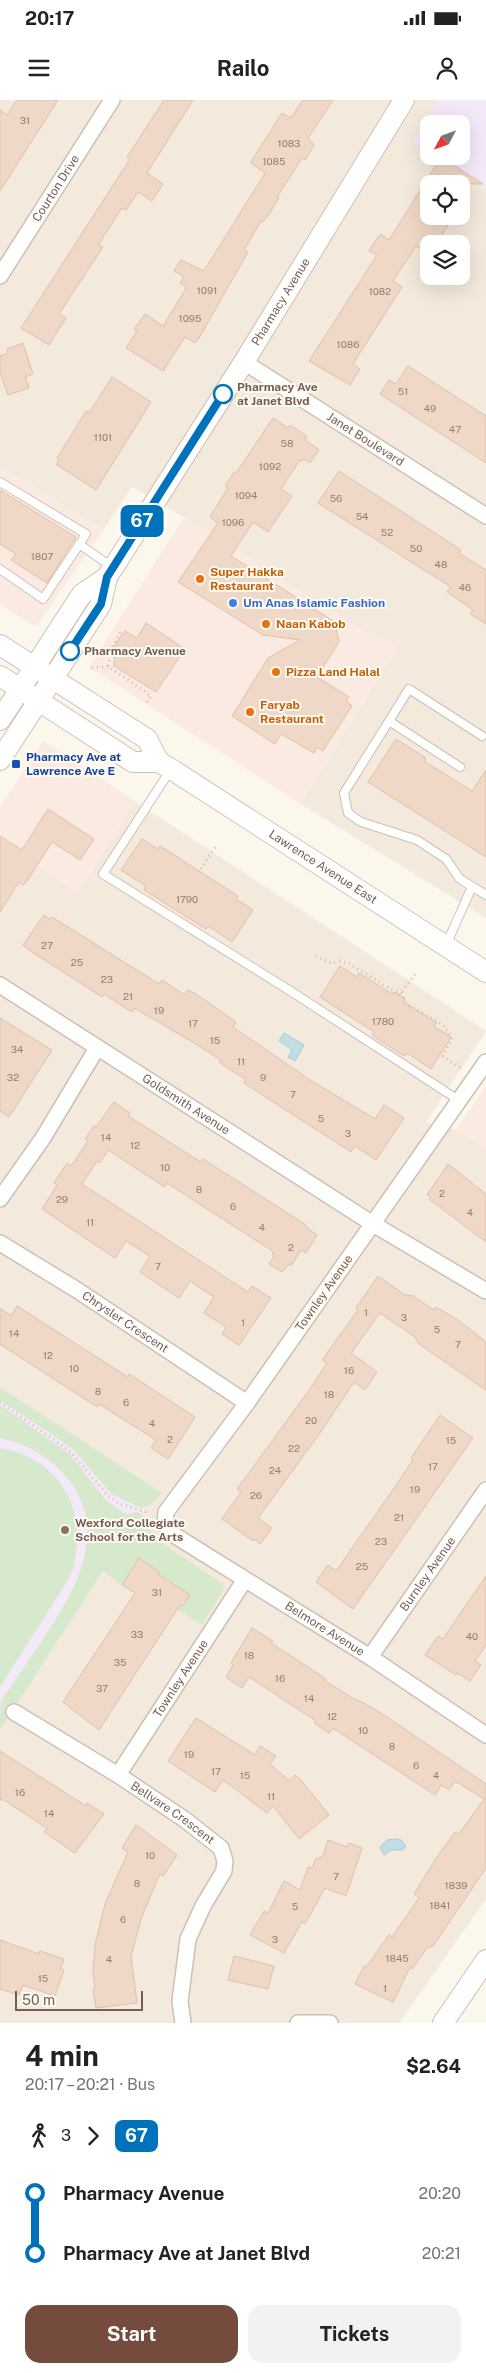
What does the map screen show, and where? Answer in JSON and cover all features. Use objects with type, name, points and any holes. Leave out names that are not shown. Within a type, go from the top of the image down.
[{"type":"street","name":"Courton Drive","points":[[0,276],[112,100]]},
{"type":"street","name":"Pharmacy Avenue","points":[[0,760],[101,604],[110,572],[244,362],[404,100]]},
{"type":"street","name":"Janet Boulevard","points":[[244,362],[486,516]]},
{"type":"street","name":"Pharmacy Avenue","points":[[0,720],[82,594],[110,572]]},
{"type":"street","name":"Lawrence Avenue East","points":[[0,645],[147,739],[165,766],[486,972]]},
{"type":"street","points":[[0,676],[133,762],[165,766]]},
{"type":"street","name":"Goldsmith Avenue","points":[[0,985],[373,1224]]},
{"type":"street","points":[[0,1199],[43,1138],[97,1048]]},
{"type":"street","name":"Townley Avenue","points":[[165,1524],[166,1512],[247,1403],[486,1062]]},
{"type":"street","points":[[373,1224],[486,1292]]},
{"type":"street","name":"Chrysler Crescent","points":[[0,1243],[77,1290],[247,1403]]},
{"type":"street","name":"Burnley Avenue","points":[[370,1657],[486,1490]]},
{"type":"street","name":"Belmore Avenue","points":[[165,1524],[174,1536],[244,1581],[370,1657],[486,1735]]},
{"type":"street","name":"Townley Avenue","points":[[118,1775],[244,1581]]},
{"type":"street","name":"Bellvare Crescent","points":[[14,1712],[118,1775],[216,1842],[221,1848],[226,1861],[224,1872],[204,1906],[188,1939],[180,2001],[183,2023]]},
{"type":"street","points":[[443,2022],[486,1960]]},
{"type":"street","points":[[298,2023],[330,2023]]},
{"type":"lane","points":[[0,482],[86,534],[43,599],[0,569]]},
{"type":"lane","points":[[79,544],[110,572]]},
{"type":"lane","points":[[482,736],[409,689],[344,793],[348,813],[361,822],[417,840],[446,859],[460,879],[486,895]]},
{"type":"lane","points":[[389,721],[460,767]]},
{"type":"lane","points":[[165,766],[103,874],[292,992],[460,1101]]},
{"type":"lane","points":[[446,947],[472,887]]},
{"type":"path","points":[[108,666],[113,646],[122,630]]},
{"type":"path","points":[[92,668],[108,666],[151,696],[145,706]]},
{"type":"path","points":[[201,869],[216,846]]},
{"type":"path","points":[[316,956],[331,963],[339,961],[348,963],[400,994],[407,1004],[443,1025],[452,1036],[451,1042],[443,1056],[462,1069]]},
{"type":"path","points":[[400,994],[415,974]]},
{"type":"path","points":[[0,1402],[71,1452],[108,1496],[120,1504],[149,1512]]},
{"type":"shaded area","points":[[0,100],[486,100],[486,918],[301,804],[398,646],[362,630],[184,517],[132,487],[103,530],[0,466]]},
{"type":"shaded area","points":[[439,100],[486,100],[486,189],[470,179],[470,175],[464,175],[448,165],[470,165],[470,115],[429,115]]},
{"type":"shaded area","points":[[420,130],[420,147],[412,142]]},
{"type":"shaded area","points":[[0,466],[103,530],[36,627],[0,604]]},
{"type":"shaded area","points":[[184,517],[362,630],[398,646],[301,804],[89,667]]},
{"type":"shaded area","points":[[43,741],[136,802],[77,892],[0,842],[0,808]]},
{"type":"shaded area","points":[[136,802],[486,1031],[426,1122],[456,1130],[486,1149],[486,1899],[399,2023],[0,2023],[0,1730],[156,1489],[0,1387],[0,842],[77,892]]},
{"type":"shaded area","points":[[486,1086],[486,1149],[456,1130]]},
{"type":"shaded area","name":"Wexford Collegiate School for the Arts","points":[[0,1387],[156,1489],[0,1730]]},
{"type":"green space","points":[[0,1387],[162,1493],[150,1505],[141,1508],[111,1494],[73,1449],[0,1400]]},
{"type":"green space","points":[[0,1405],[70,1454],[105,1499],[122,1512],[129,1514],[137,1512],[145,1517],[153,1537],[223,1584],[224,1589],[202,1625],[177,1609],[180,1605],[182,1606],[158,1574],[159,1572],[139,1559],[122,1585],[103,1571],[0,1730],[1,1703],[3,1699],[49,1631],[76,1582],[84,1556],[87,1530],[83,1505],[69,1480],[62,1472],[30,1448],[0,1438]]},
{"type":"green space","points":[[0,1448],[22,1454],[41,1464],[56,1478],[67,1495],[74,1513],[77,1534],[76,1555],[70,1577],[0,1687]]},
{"type":"water","points":[[284,1033],[304,1045],[295,1061],[288,1057],[292,1050],[279,1041]]},
{"type":"water","points":[[387,1840],[401,1840],[406,1846],[403,1850],[391,1850],[384,1855],[380,1847]]},
{"type":"building","points":[[17,100],[58,100],[0,191],[0,110],[7,115]]},
{"type":"building","points":[[164,100],[193,100],[147,173],[163,184],[152,201],[138,192],[126,210],[122,208],[98,245],[103,247],[59,314],[66,318],[49,345],[21,328],[130,159],[127,157]]},
{"type":"building","points":[[303,100],[333,100],[308,138],[314,145],[305,160],[302,158],[277,197],[279,198],[269,214],[263,222],[261,221],[244,250],[248,252],[199,338],[195,343],[185,337],[163,371],[126,348],[137,331],[134,329],[145,314],[163,326],[187,287],[180,283],[184,277],[174,271],[181,260],[204,271],[265,173],[251,163],[254,157],[282,113],[291,118]]},
{"type":"building","points":[[436,165],[453,165],[469,175],[430,175]]},
{"type":"building","points":[[470,176],[483,184],[470,184]]},
{"type":"building","points":[[420,191],[420,225],[448,225],[442,235],[420,235],[420,249],[416,246],[393,281],[402,287],[353,364],[360,369],[350,385],[309,361],[377,255],[369,251],[380,234],[389,240]]},
{"type":"building","points":[[23,343],[33,374],[25,377],[29,388],[8,395],[0,372],[0,356],[8,353],[7,349]]},
{"type":"building","points":[[408,366],[486,416],[486,463],[380,394],[389,380],[396,384]]},
{"type":"building","points":[[112,377],[151,402],[96,490],[56,464],[59,460],[57,458],[86,411],[89,413]]},
{"type":"building","points":[[273,418],[288,428],[290,425],[307,436],[305,440],[319,450],[310,463],[304,459],[300,460],[281,489],[292,496],[268,532],[253,522],[231,556],[335,622],[339,642],[317,677],[349,697],[346,701],[352,706],[323,751],[317,747],[314,753],[281,734],[275,744],[232,716],[268,658],[300,640],[263,635],[178,582],[218,523],[210,517],[228,488],[225,486]]},
{"type":"building","points":[[339,471],[461,550],[459,553],[486,570],[486,624],[470,614],[473,610],[447,592],[451,587],[318,503]]},
{"type":"building","points":[[0,490],[76,537],[47,583],[11,560],[16,554],[0,544]]},
{"type":"building","points":[[146,623],[185,649],[156,692],[114,666],[115,645],[125,631],[137,638]]},
{"type":"building","points":[[396,739],[426,758],[424,761],[472,791],[486,770],[486,857],[368,782]]},
{"type":"building","points":[[48,809],[94,839],[80,860],[52,842],[27,881],[23,885],[19,882],[0,912],[0,836],[22,850]]},
{"type":"building","points":[[142,839],[158,849],[160,846],[238,896],[236,899],[253,910],[232,942],[208,926],[206,929],[144,890],[146,886],[121,870]]},
{"type":"building","points":[[44,915],[50,919],[52,917],[159,984],[162,980],[185,995],[188,990],[196,994],[236,1022],[233,1027],[310,1080],[375,1119],[384,1105],[404,1118],[376,1160],[355,1146],[351,1152],[244,1083],[246,1080],[219,1062],[221,1060],[191,1041],[134,1008],[132,1012],[104,994],[102,997],[29,950],[23,945]]},
{"type":"building","points":[[340,966],[357,977],[359,973],[392,994],[394,992],[405,999],[403,1002],[437,1023],[434,1026],[451,1037],[431,1069],[407,1053],[404,1056],[372,1035],[374,1032],[320,997]]},
{"type":"building","points":[[0,1018],[52,1050],[9,1117],[0,1111]]},
{"type":"building","points":[[114,1102],[130,1113],[128,1116],[201,1162],[203,1159],[306,1225],[317,1235],[306,1253],[301,1250],[291,1266],[289,1264],[282,1272],[269,1264],[275,1255],[272,1254],[274,1252],[167,1183],[165,1187],[108,1150],[100,1163],[97,1161],[82,1184],[248,1292],[252,1286],[271,1298],[239,1345],[222,1334],[226,1327],[204,1313],[214,1297],[190,1281],[179,1298],[140,1272],[150,1256],[126,1241],[115,1258],[42,1209],[57,1185],[54,1183],[67,1163],[71,1166],[88,1141],[85,1139]]},
{"type":"building","points":[[448,1164],[486,1194],[486,1242],[429,1199],[431,1197],[427,1195]]},
{"type":"building","points":[[378,1276],[405,1295],[413,1296],[434,1310],[436,1307],[458,1320],[486,1342],[486,1390],[419,1344],[415,1337],[380,1313],[351,1353],[377,1372],[365,1390],[354,1382],[320,1433],[258,1518],[272,1528],[260,1544],[254,1539],[253,1541],[222,1519],[241,1492],[237,1489],[327,1363],[322,1360],[358,1310],[356,1308]]},
{"type":"building","points":[[17,1306],[128,1377],[129,1374],[195,1417],[168,1459],[151,1448],[156,1440],[99,1404],[97,1407],[0,1344],[0,1308],[11,1316]]},
{"type":"building","points":[[440,1415],[473,1438],[353,1609],[316,1582],[328,1565],[336,1571],[413,1460],[411,1458]]},
{"type":"building","points":[[139,1558],[159,1572],[158,1574],[190,1595],[182,1607],[180,1605],[99,1730],[63,1702],[135,1593],[122,1585]]},
{"type":"building","points":[[486,1576],[486,1645],[475,1661],[481,1665],[470,1681],[457,1673],[456,1675],[425,1655],[438,1636],[443,1639]]},
{"type":"building","points":[[252,1628],[273,1641],[271,1643],[326,1679],[325,1681],[381,1713],[486,1784],[486,1868],[433,1946],[427,1948],[412,1969],[410,1967],[393,2002],[355,1984],[364,1966],[366,1967],[389,1935],[392,1937],[419,1898],[414,1894],[437,1857],[455,1832],[459,1834],[484,1799],[455,1781],[449,1790],[441,1785],[435,1795],[333,1728],[329,1733],[314,1723],[316,1721],[249,1677],[242,1688],[226,1677],[233,1665],[231,1663]]},
{"type":"building","points":[[196,1718],[255,1755],[260,1746],[276,1756],[270,1764],[290,1781],[295,1775],[301,1780],[329,1815],[299,1839],[273,1806],[267,1813],[223,1780],[215,1792],[168,1761]]},
{"type":"building","points":[[0,1751],[86,1806],[87,1803],[104,1814],[75,1853],[44,1832],[47,1828],[4,1800],[0,1800]]},
{"type":"building","points":[[136,1825],[177,1855],[163,1876],[160,1874],[142,1916],[131,1956],[137,2003],[96,2008],[93,1989],[95,1989],[93,1971],[95,1945],[105,1904],[128,1852],[122,1848]]},
{"type":"building","points":[[328,1840],[347,1847],[349,1843],[362,1848],[346,1896],[325,1888],[305,1924],[302,1922],[284,1953],[250,1935],[264,1911],[268,1913],[284,1881],[300,1890],[308,1867],[312,1868],[316,1859],[323,1856]]},
{"type":"building","points":[[0,1940],[39,1954],[40,1951],[64,1959],[60,1969],[64,1970],[55,1996],[23,1985],[19,1995],[0,1989]]},
{"type":"building","points":[[234,1956],[274,1966],[268,1989],[228,1980]]},
{"type":"bus line","name":"67","points":[[70,651],[101,604],[107,577],[223,394]]},
{"type":"place","name":"Pharmacy Ave at Janet Blvd","points":[[223,394]]},
{"type":"place","name":"Super Hakka Restaurant","points":[[200,579]]},
{"type":"place","name":"Um Anas Islamic Fashion","points":[[233,603]]},
{"type":"place","name":"Naan Kabob","points":[[266,624]]},
{"type":"place","name":"Pharmacy Avenue","points":[[70,651]]},
{"type":"place","name":"Pizza Land Halal","points":[[276,672]]},
{"type":"place","name":"Faryab Restaurant","points":[[250,712]]},
{"type":"place","name":"Pharmacy Ave at Lawrence Ave E","points":[[16,764]]},
{"type":"place","name":"Wexford Collegiate School for the Arts","points":[[65,1530]]}]
